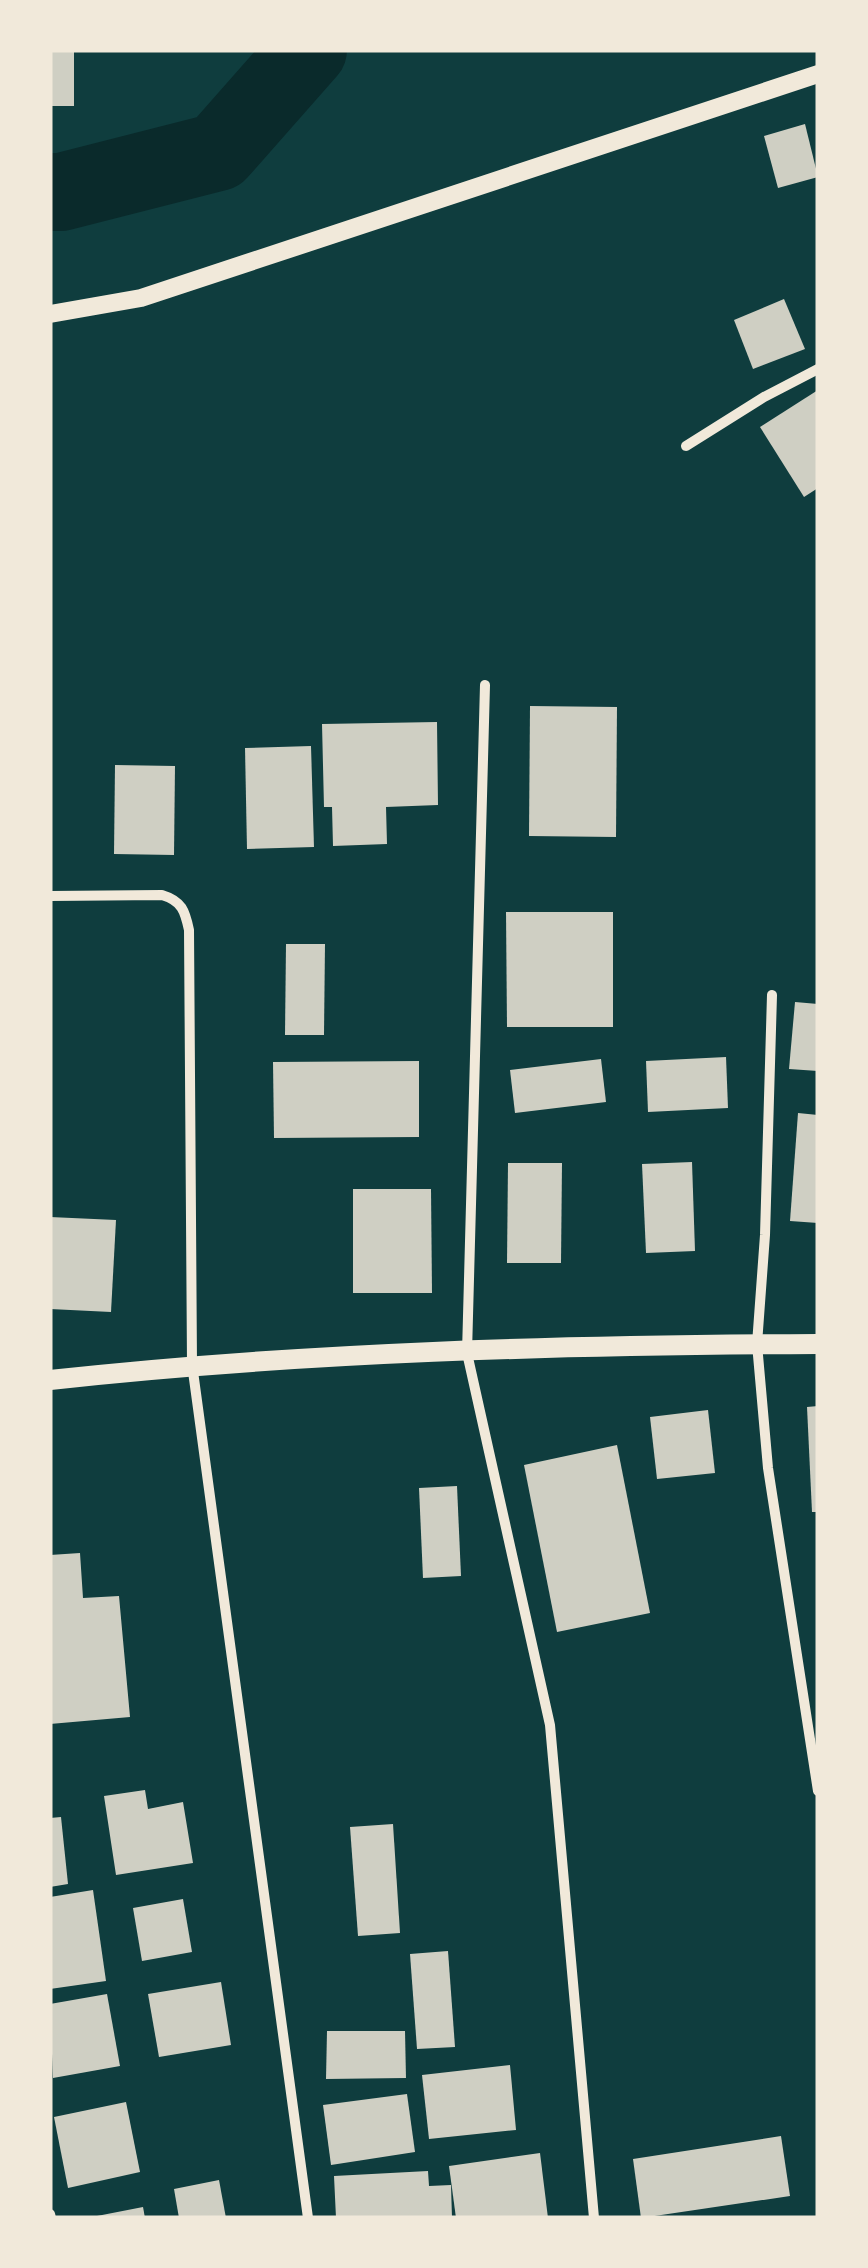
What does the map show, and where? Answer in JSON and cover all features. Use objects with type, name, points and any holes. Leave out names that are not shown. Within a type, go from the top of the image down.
[{"type":"main road","points":[[50,1380],[192,1364],[468,1352],[818,1344]]},
{"type":"street","points":[[50,314],[141,298],[818,74]]},
{"type":"street","points":[[686,446],[764,397],[818,369]]},
{"type":"street","points":[[485,684],[468,1352],[550,1725],[594,2218]]},
{"type":"street","points":[[50,896],[162,895],[177,900],[189,930],[192,1364],[308,2218]]},
{"type":"street","points":[[772,996],[758,1344],[768,1468],[818,1791]]},
{"type":"building","points":[[50,50],[74,50],[74,106],[50,106]]},
{"type":"building","points":[[805,124],[818,177],[778,188],[764,136]]},
{"type":"building","points":[[784,299],[805,349],[753,369],[734,320]]},
{"type":"building","points":[[818,390],[818,488],[804,497],[760,427]]},
{"type":"building","points":[[530,706],[617,707],[616,837],[529,836]]},
{"type":"building","points":[[437,722],[438,805],[386,807],[387,844],[333,846],[332,807],[324,807],[322,724]]},
{"type":"building","points":[[311,746],[314,847],[247,849],[245,748]]},
{"type":"building","points":[[115,765],[175,766],[174,855],[114,854]]},
{"type":"building","points":[[506,912],[613,912],[613,1027],[507,1027]]},
{"type":"building","points":[[286,944],[325,944],[324,1035],[285,1035]]},
{"type":"building","points":[[795,1002],[818,1004],[818,1071],[789,1069]]},
{"type":"building","points":[[726,1057],[728,1108],[648,1112],[646,1061]]},
{"type":"building","points":[[601,1059],[606,1102],[515,1113],[510,1070]]},
{"type":"building","points":[[419,1061],[419,1137],[274,1138],[273,1062]]},
{"type":"building","points":[[798,1113],[818,1115],[818,1223],[790,1221]]},
{"type":"building","points":[[692,1162],[695,1251],[646,1253],[642,1164]]},
{"type":"building","points":[[508,1163],[562,1163],[561,1263],[507,1263]]},
{"type":"building","points":[[353,1189],[431,1189],[432,1293],[353,1293]]},
{"type":"building","points":[[50,1217],[116,1220],[111,1312],[50,1309]]},
{"type":"building","points":[[818,1406],[818,1512],[812,1512],[807,1407]]},
{"type":"building","points":[[708,1410],[715,1473],[657,1479],[650,1417]]},
{"type":"building","points":[[617,1445],[650,1613],[557,1632],[524,1465]]},
{"type":"building","points":[[457,1486],[461,1576],[423,1578],[419,1488]]},
{"type":"building","points":[[80,1553],[83,1598],[119,1596],[130,1717],[50,1724],[50,1555]]},
{"type":"building","points":[[145,1790],[148,1809],[183,1802],[193,1863],[116,1875],[104,1796]]},
{"type":"building","points":[[61,1817],[68,1884],[50,1887],[50,1818]]},
{"type":"building","points":[[393,1824],[400,1933],[358,1936],[350,1827]]},
{"type":"building","points":[[93,1890],[106,1981],[50,1989],[50,1897]]},
{"type":"building","points":[[183,1899],[192,1952],[142,1961],[133,1908]]},
{"type":"building","points":[[448,1951],[455,2047],[417,2049],[410,1954]]},
{"type":"building","points":[[221,1982],[231,2045],[159,2057],[148,1994]]},
{"type":"building","points":[[107,1994],[120,2066],[53,2078],[50,2004]]},
{"type":"building","points":[[327,2031],[405,2031],[406,2078],[326,2079]]},
{"type":"building","points":[[510,2065],[516,2130],[429,2139],[422,2075]]},
{"type":"building","points":[[407,2094],[415,2152],[331,2165],[323,2105]]},
{"type":"building","points":[[126,2102],[140,2172],[68,2188],[54,2117]]},
{"type":"building","points":[[781,2136],[790,2196],[641,2218],[633,2159]]},
{"type":"building","points":[[540,2153],[548,2218],[456,2218],[449,2166]]},
{"type":"building","points":[[428,2171],[429,2186],[451,2185],[452,2218],[336,2218],[334,2176]]},
{"type":"building","points":[[219,2180],[226,2218],[179,2218],[174,2189]]},
{"type":"building","points":[[143,2207],[145,2218],[97,2218],[97,2216]]},
{"type":"waterway","points":[[50,192],[218,152],[308,50]]}]
